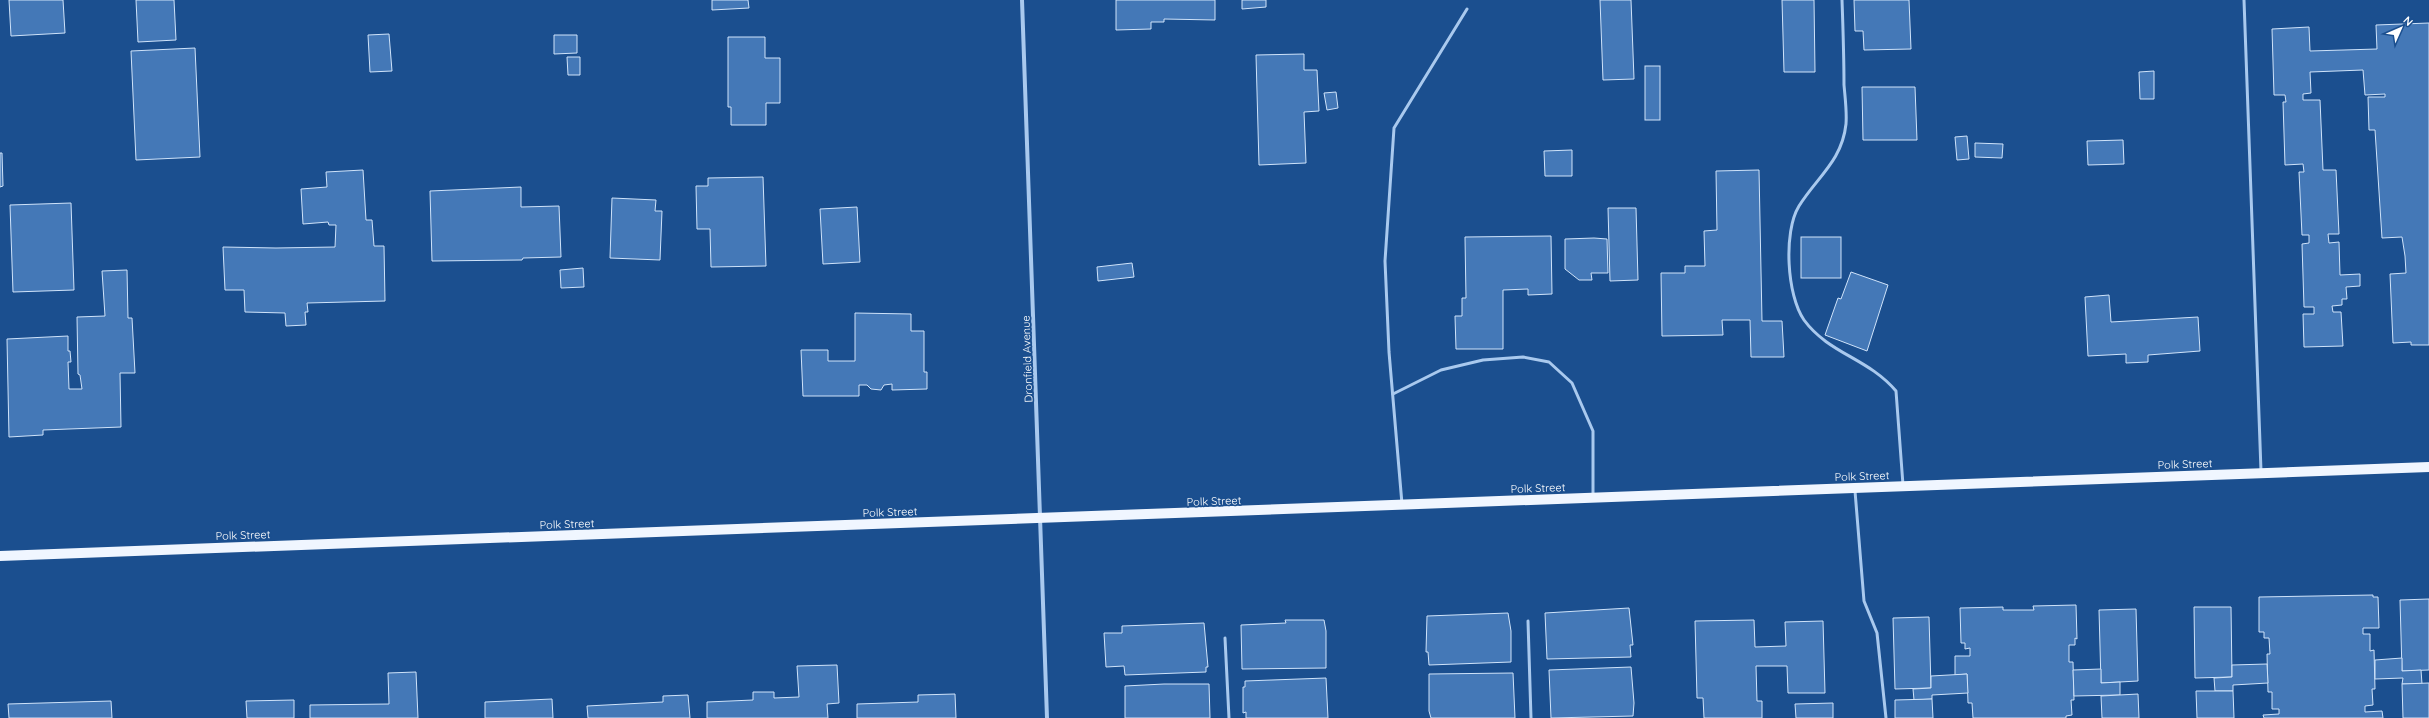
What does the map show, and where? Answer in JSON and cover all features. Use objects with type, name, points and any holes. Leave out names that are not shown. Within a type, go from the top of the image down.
[{"type":"main road","name":"Polk Street","points":[[0,556],[2429,467]]},
{"type":"street","name":"Dronfield Avenue","points":[[1022,0],[1042,519],[1047,718]]},
{"type":"lane","points":[[1842,0],[1846,124],[1838,155],[1798,207],[1790,231],[1790,284],[1803,319],[1817,334],[1831,346],[1868,365],[1887,380],[1896,391],[1903,487]]},
{"type":"lane","points":[[2244,0],[2261,473]]},
{"type":"lane","points":[[1403,505],[1393,394],[1385,261],[1394,128],[1467,9]]},
{"type":"lane","points":[[1393,394],[1441,370],[1483,360],[1523,357],[1549,362],[1572,383],[1593,431],[1593,498]]},
{"type":"lane","points":[[1855,489],[1864,601],[1877,633],[1886,718]]},
{"type":"lane","points":[[1528,621],[1531,718]]},
{"type":"lane","points":[[1225,638],[1229,718]]},
{"type":"building","points":[[9,0],[63,0],[65,33],[11,36]]},
{"type":"building","points":[[136,0],[174,0],[176,40],[138,42]]},
{"type":"building","points":[[712,0],[748,0],[749,8],[712,10]]},
{"type":"building","points":[[1116,0],[1215,0],[1215,20],[1164,19],[1164,22],[1151,22],[1151,29],[1116,30]]},
{"type":"building","points":[[1242,0],[1266,0],[1266,7],[1242,9]]},
{"type":"building","points":[[1600,0],[1631,0],[1634,79],[1603,80]]},
{"type":"building","points":[[1782,0],[1814,0],[1815,72],[1784,72]]},
{"type":"building","points":[[1854,0],[1909,0],[1911,49],[1864,50],[1863,31],[1855,31]]},
{"type":"building","points":[[2429,23],[2429,345],[2411,345],[2411,342],[2393,343],[2390,274],[2406,273],[2405,256],[2402,237],[2382,238],[2375,130],[2369,130],[2368,97],[2385,97],[2385,94],[2365,95],[2363,70],[2310,72],[2311,93],[2303,94],[2303,100],[2320,100],[2323,170],[2336,170],[2339,234],[2328,234],[2329,243],[2339,242],[2340,275],[2360,274],[2360,286],[2346,287],[2347,299],[2342,299],[2342,305],[2332,306],[2333,312],[2341,312],[2343,346],[2304,347],[2303,314],[2314,314],[2314,307],[2304,307],[2302,244],[2309,243],[2309,235],[2302,235],[2299,172],[2304,172],[2303,164],[2285,165],[2283,102],[2286,102],[2285,95],[2274,95],[2272,29],[2309,27],[2310,51],[2377,49],[2376,25]]},
{"type":"building","points":[[389,34],[392,71],[370,72],[368,35]]},
{"type":"building","points":[[554,35],[577,35],[577,53],[554,54]]},
{"type":"building","points":[[728,37],[765,37],[765,58],[780,58],[780,103],[766,103],[766,125],[731,125],[731,107],[728,107]]},
{"type":"building","points":[[195,48],[200,157],[136,160],[131,51]]},
{"type":"building","points":[[1304,54],[1304,70],[1317,70],[1319,111],[1304,112],[1306,163],[1259,165],[1256,55]]},
{"type":"building","points":[[567,57],[580,57],[580,75],[568,75]]},
{"type":"building","points":[[1645,66],[1660,66],[1660,120],[1645,120]]},
{"type":"building","points":[[2154,71],[2154,99],[2140,99],[2139,72]]},
{"type":"building","points":[[1862,87],[1915,87],[1917,140],[1863,140]]},
{"type":"building","points":[[1336,92],[1338,108],[1327,110],[1324,93]]},
{"type":"building","points":[[1967,136],[1969,159],[1957,160],[1955,137]]},
{"type":"building","points":[[2123,140],[2124,164],[2088,165],[2087,141]]},
{"type":"building","points":[[1975,143],[2003,144],[2002,158],[1975,157]]},
{"type":"building","points":[[1572,150],[1572,176],[1545,176],[1544,151]]},
{"type":"building","points":[[0,153],[2,153],[3,186],[0,187]]},
{"type":"building","points":[[363,170],[366,220],[372,220],[374,246],[384,246],[385,301],[307,303],[308,312],[305,312],[306,325],[286,326],[285,313],[245,312],[244,290],[225,290],[223,247],[335,247],[336,225],[329,225],[328,222],[303,224],[301,189],[327,187],[326,172]]},
{"type":"building","points":[[1759,170],[1762,321],[1782,321],[1784,357],[1751,357],[1750,320],[1722,320],[1723,335],[1662,336],[1661,273],[1685,273],[1685,266],[1705,266],[1704,231],[1717,230],[1716,171]]},
{"type":"building","points":[[763,177],[766,266],[711,267],[710,229],[697,229],[696,186],[708,186],[708,178]]},
{"type":"building","points":[[521,187],[521,207],[559,206],[561,257],[523,258],[522,260],[432,261],[430,191]]},
{"type":"building","points":[[612,198],[656,200],[655,211],[662,211],[660,260],[610,258]]},
{"type":"building","points":[[71,203],[74,290],[13,292],[10,205]]},
{"type":"building","points":[[857,207],[860,262],[823,264],[820,209]]},
{"type":"building","points":[[1608,208],[1636,208],[1638,280],[1610,281]]},
{"type":"building","points":[[1551,236],[1552,294],[1528,295],[1528,289],[1503,290],[1503,349],[1456,349],[1455,316],[1462,316],[1462,298],[1466,298],[1465,237]]},
{"type":"building","points":[[1801,237],[1841,237],[1841,278],[1801,278]]},
{"type":"building","points":[[1565,239],[1607,239],[1608,273],[1591,273],[1592,280],[1579,280],[1565,269]]},
{"type":"building","points":[[1132,263],[1134,277],[1098,281],[1097,267]]},
{"type":"building","points":[[583,268],[584,287],[561,288],[560,270]]},
{"type":"building","points":[[127,270],[128,318],[132,318],[135,373],[120,373],[121,427],[43,430],[43,435],[9,437],[7,339],[68,336],[68,351],[70,351],[71,362],[68,362],[69,389],[82,389],[80,375],[78,374],[77,317],[105,316],[102,271]]},
{"type":"building","points":[[1851,272],[1888,285],[1867,351],[1825,335],[1838,298],[1841,299]]},
{"type":"building","points":[[2109,295],[2111,322],[2198,317],[2200,351],[2148,355],[2148,362],[2126,363],[2126,354],[2088,356],[2085,297]]},
{"type":"building","points":[[855,313],[911,314],[911,331],[924,331],[924,372],[927,372],[927,389],[892,390],[892,384],[884,385],[881,390],[871,389],[867,385],[859,385],[859,396],[803,396],[801,350],[828,350],[828,361],[855,361]]},
{"type":"building","points":[[2373,595],[2373,597],[2378,597],[2379,628],[2363,628],[2363,634],[2370,634],[2370,651],[2374,650],[2375,689],[2372,689],[2373,705],[2365,706],[2365,712],[2382,711],[2383,718],[2264,718],[2263,715],[2279,714],[2279,709],[2272,709],[2272,692],[2268,692],[2267,654],[2270,654],[2269,638],[2264,638],[2264,632],[2259,632],[2259,597]]},
{"type":"building","points":[[2429,599],[2429,670],[2402,671],[2400,600]]},
{"type":"building","points":[[2076,605],[2077,639],[2075,638],[2075,645],[2069,645],[2069,662],[2073,662],[2074,700],[2071,700],[2072,715],[2066,716],[2066,718],[1973,718],[1972,703],[1968,703],[1967,674],[1955,675],[1955,656],[1970,656],[1970,648],[1965,649],[1965,643],[1961,643],[1960,608],[2003,607],[2003,610],[2034,610],[2033,606]]},
{"type":"building","points":[[2194,607],[2231,607],[2232,677],[2195,678]]},
{"type":"building","points":[[1629,608],[1633,645],[1630,645],[1631,657],[1547,659],[1545,613]]},
{"type":"building","points":[[2136,609],[2138,681],[2101,683],[2099,610]]},
{"type":"building","points":[[1508,613],[1511,631],[1511,662],[1429,665],[1428,652],[1426,652],[1427,616]]},
{"type":"building","points":[[1929,617],[1931,688],[1895,689],[1893,618]]},
{"type":"building","points":[[1285,620],[1324,620],[1326,631],[1326,668],[1242,669],[1241,625],[1286,623]]},
{"type":"building","points":[[1754,620],[1755,647],[1786,646],[1785,622],[1823,621],[1825,693],[1788,693],[1787,666],[1756,666],[1757,701],[1762,701],[1762,718],[1704,718],[1703,698],[1697,698],[1695,621]]},
{"type":"building","points":[[1204,623],[1208,667],[1206,667],[1206,672],[1125,675],[1124,666],[1106,667],[1104,633],[1122,633],[1122,626]]},
{"type":"building","points":[[2402,658],[2402,671],[2421,670],[2422,684],[2402,684],[2403,678],[2375,679],[2375,660]]},
{"type":"building","points":[[2267,664],[2268,683],[2233,685],[2233,691],[2215,691],[2214,678],[2232,677],[2232,665]]},
{"type":"building","points":[[837,665],[839,703],[827,704],[828,718],[707,718],[707,702],[753,700],[753,692],[774,692],[774,698],[799,697],[797,666]]},
{"type":"building","points":[[1631,667],[1634,703],[1633,716],[1551,718],[1549,670]]},
{"type":"building","points":[[2101,669],[2101,683],[2120,682],[2120,695],[2074,696],[2073,670]]},
{"type":"building","points":[[416,672],[418,718],[310,718],[310,705],[389,704],[388,673]]},
{"type":"building","points":[[1513,673],[1515,718],[1431,718],[1429,711],[1429,674]]},
{"type":"building","points":[[1967,674],[1968,693],[1932,695],[1932,699],[1914,700],[1913,689],[1931,688],[1931,676]]},
{"type":"building","points":[[1326,678],[1328,718],[1246,718],[1246,712],[1243,713],[1243,687],[1245,687],[1245,681]]},
{"type":"building","points":[[2429,683],[2429,718],[2403,718],[2402,684]]},
{"type":"building","points":[[1209,684],[1210,718],[1125,718],[1125,686]]},
{"type":"building","points":[[2196,691],[2233,691],[2234,718],[2197,718]]},
{"type":"building","points":[[955,694],[956,718],[857,718],[857,704],[918,702],[918,695]]},
{"type":"building","points":[[2138,694],[2139,718],[2102,718],[2101,696]]},
{"type":"building","points":[[688,695],[690,718],[588,718],[587,706],[663,702],[663,696]]},
{"type":"building","points":[[552,699],[553,718],[485,718],[485,702]]},
{"type":"building","points":[[1932,699],[1933,718],[1895,718],[1895,700]]},
{"type":"building","points":[[294,700],[294,718],[247,718],[246,701]]},
{"type":"building","points":[[111,701],[112,718],[9,718],[8,704]]},
{"type":"building","points":[[1833,703],[1833,718],[1796,718],[1795,704]]}]
